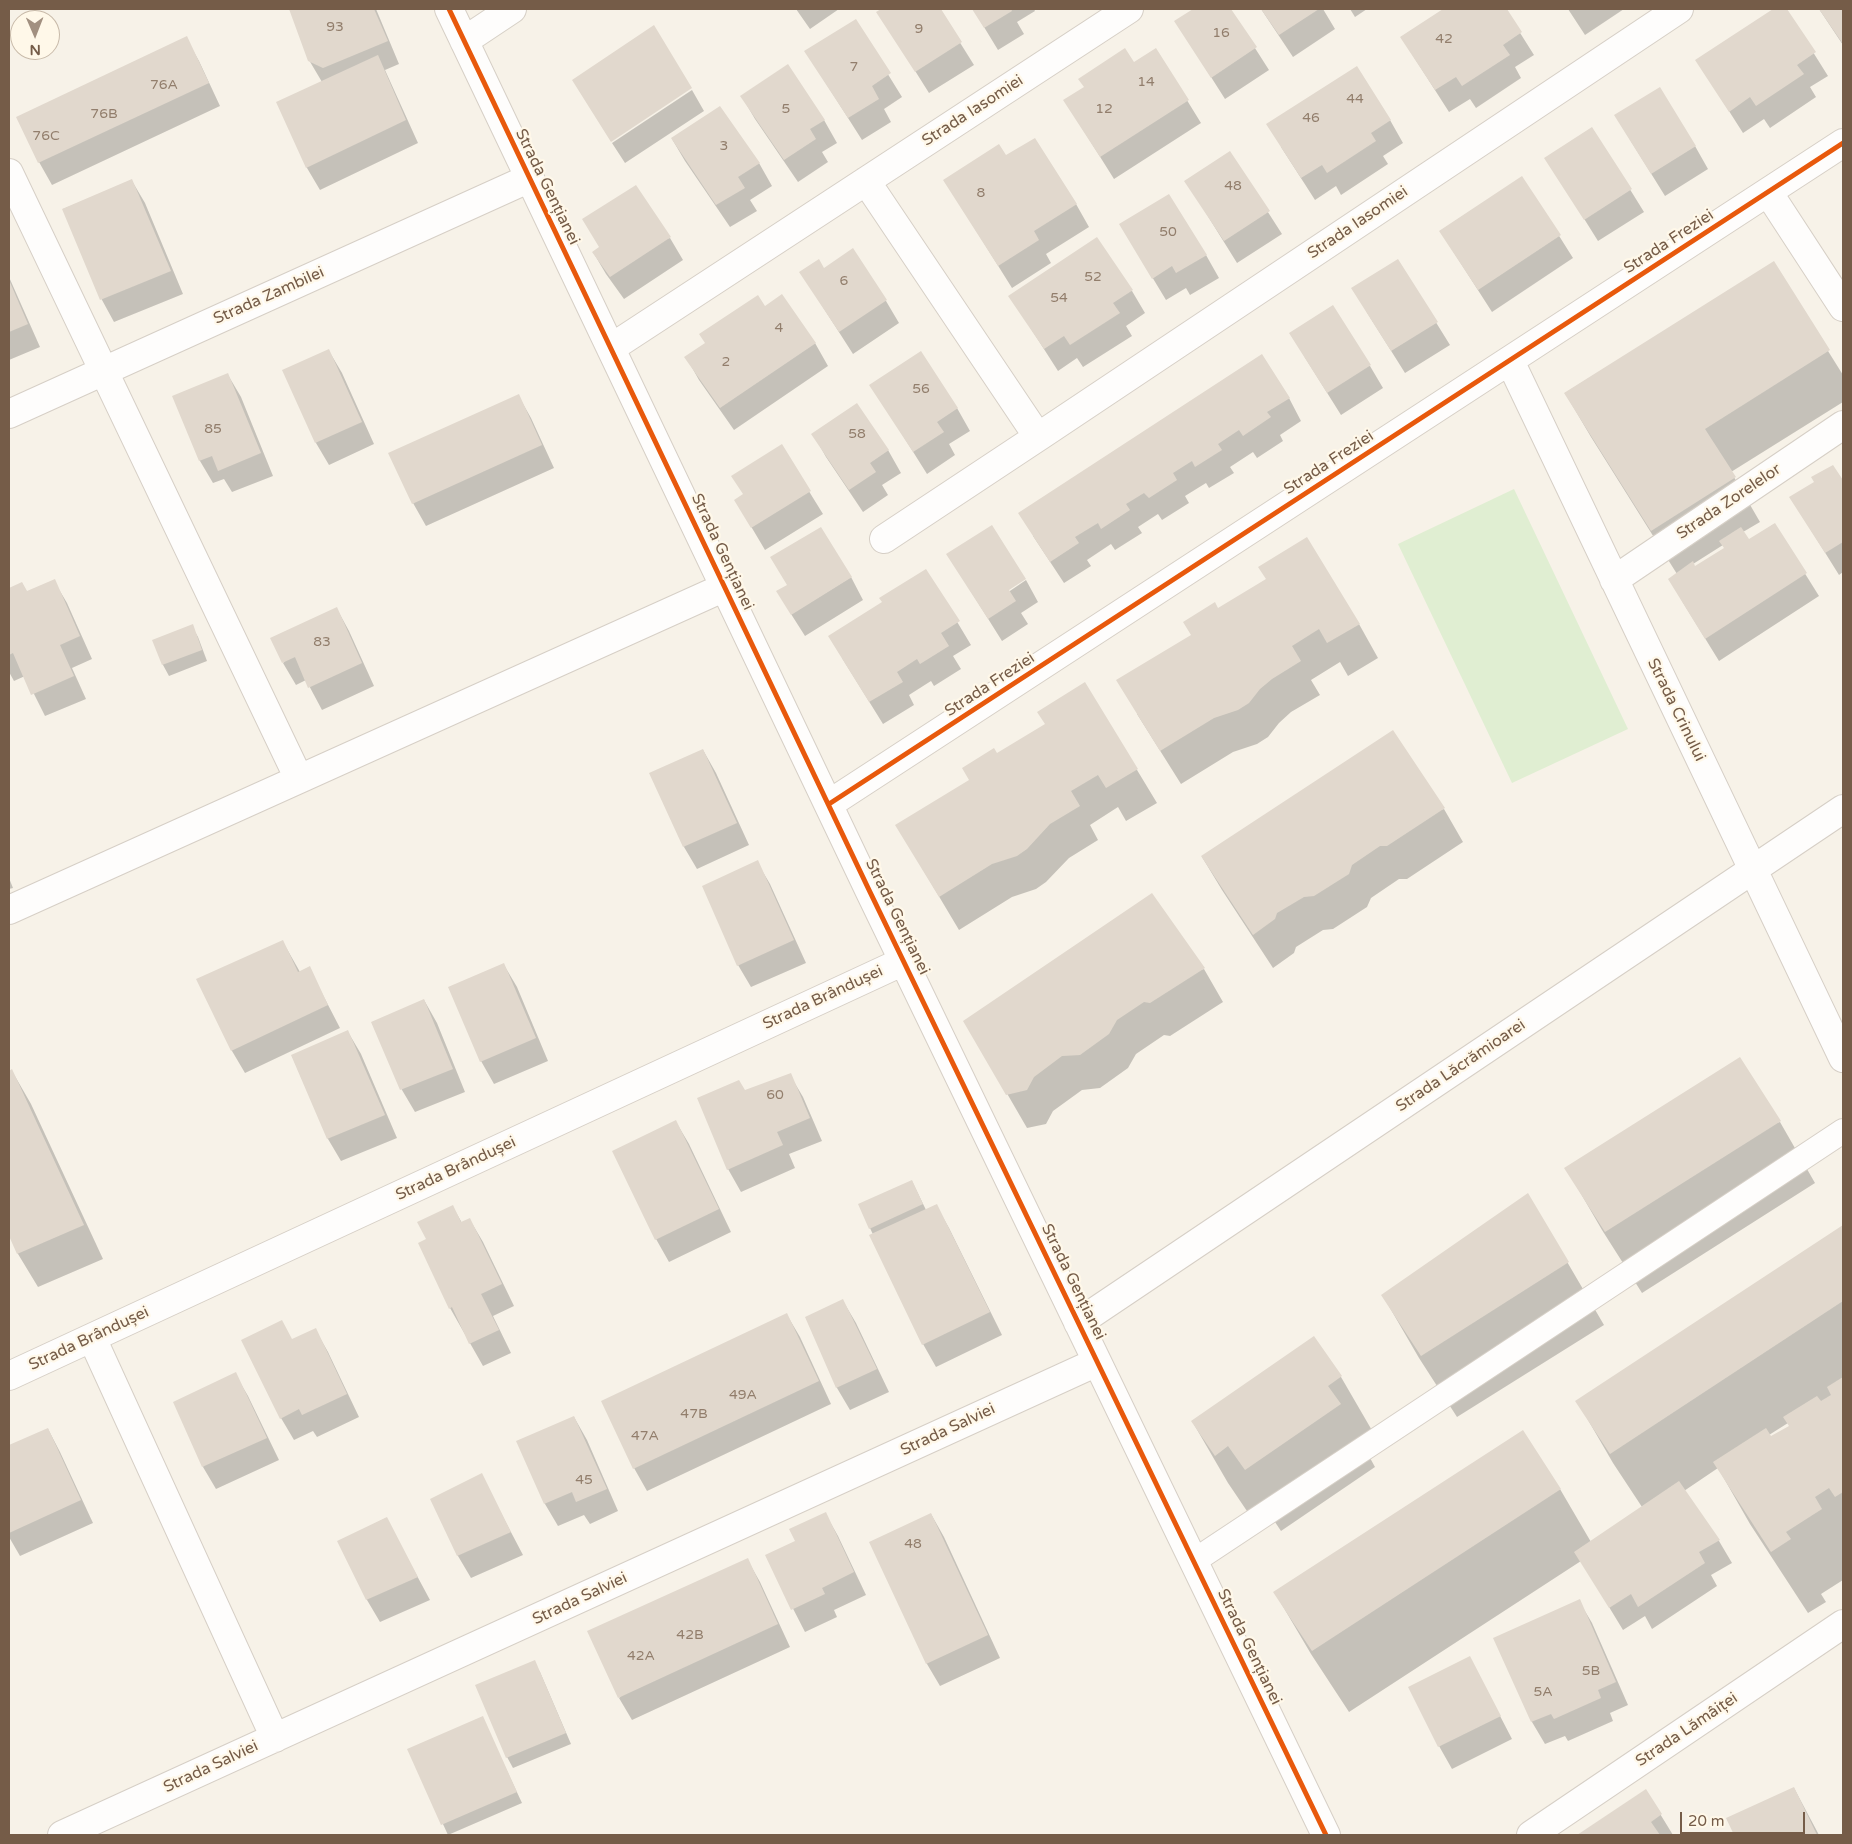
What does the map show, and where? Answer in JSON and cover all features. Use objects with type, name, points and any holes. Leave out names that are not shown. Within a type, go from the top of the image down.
[{"type":"street","name":"Strada Gențianei","points":[[449,9],[904,961],[1326,1835]]},
{"type":"street","points":[[464,41],[512,9]]},
{"type":"street","name":"Strada Iasomiei","points":[[611,348],[1129,9]]},
{"type":"street","name":"Strada Iasomiei","points":[[884,539],[1679,9]]},
{"type":"street","name":"Strada Freziei","points":[[829,804],[1843,143]]},
{"type":"street","points":[[9,173],[299,779]]},
{"type":"street","name":"Strada Zambilei","points":[[9,414],[530,178]]},
{"type":"street","points":[[866,181],[1038,437]]},
{"type":"street","points":[[1768,192],[1843,307]]},
{"type":"street","name":"Strada Crinului","points":[[1510,361],[1843,1058]]},
{"type":"street","name":"Strada Zorelelor","points":[[1614,580],[1843,425]]},
{"type":"street","points":[[9,910],[725,587]]},
{"type":"street","name":"Strada Lăcrămioarei","points":[[1078,1323],[1843,809]]},
{"type":"street","name":"Strada Brândușei","points":[[9,1376],[904,961]]},
{"type":"street","points":[[92,1338],[275,1738]]},
{"type":"street","name":"Strada Salviei","points":[[62,1835],[1097,1362]]},
{"type":"street","name":"Strada Lămâiței","points":[[1531,1835],[1843,1624]]},
{"type":"lane","points":[[1194,1561],[1843,1131]]},
{"type":"green space","points":[[1514,489],[1628,729],[1512,783],[1398,544]]},
{"type":"building","points":[[289,9],[374,9],[388,41],[323,68],[308,61]]},
{"type":"building","points":[[881,9],[941,9],[962,42],[915,72],[876,12]]},
{"type":"building","points":[[972,9],[1011,9],[1012,11],[984,28]]},
{"type":"building","points":[[1193,9],[1231,9],[1257,47],[1211,78],[1174,21]]},
{"type":"building","points":[[1261,9],[1319,9],[1279,35]]},
{"type":"building","points":[[1443,9],[1507,9],[1522,32],[1503,45],[1510,55],[1462,86],[1456,77],[1435,90],[1400,37]]},
{"type":"building","points":[[1773,9],[1787,9],[1816,52],[1797,65],[1804,74],[1756,106],[1750,97],[1729,112],[1695,60]]},
{"type":"building","points":[[1819,9],[1843,9],[1843,44]]},
{"type":"building","points":[[856,19],[891,73],[872,86],[879,99],[848,118],[804,51]]},
{"type":"building","points":[[654,25],[692,88],[611,142],[572,80]]},
{"type":"building","points":[[187,36],[209,83],[38,163],[16,117]]},
{"type":"building","points":[[1125,48],[1134,62],[1156,48],[1189,100],[1100,157],[1063,100],[1084,87],[1078,79]]},
{"type":"building","points":[[378,55],[406,120],[306,168],[276,102]]},
{"type":"building","points":[[788,64],[825,120],[810,129],[816,139],[784,160],[740,96]]},
{"type":"building","points":[[1357,66],[1391,120],[1371,133],[1376,141],[1327,173],[1322,165],[1301,178],[1266,124]]},
{"type":"building","points":[[1660,87],[1696,146],[1651,174],[1614,115]]},
{"type":"building","points":[[720,106],[760,163],[738,177],[745,188],[716,205],[671,138]]},
{"type":"building","points":[[1592,127],[1632,189],[1584,220],[1544,158]]},
{"type":"building","points":[[1035,138],[1077,204],[1034,231],[1039,240],[998,266],[943,180],[999,144],[1006,155]]},
{"type":"building","points":[[1230,151],[1270,211],[1224,241],[1184,181]]},
{"type":"building","points":[[1522,176],[1561,235],[1478,290],[1439,231]]},
{"type":"building","points":[[132,179],[171,271],[100,300],[62,209]]},
{"type":"building","points":[[636,185],[671,237],[610,277],[592,252],[599,247],[582,219]]},
{"type":"building","points":[[1169,194],[1207,255],[1176,273],[1172,266],[1152,279],[1119,224]]},
{"type":"building","points":[[1097,237],[1133,290],[1113,303],[1120,313],[1070,345],[1064,336],[1044,349],[1008,296]]},
{"type":"building","points":[[853,248],[887,300],[839,332],[799,272],[819,259],[824,268]]},
{"type":"building","points":[[1398,259],[1438,322],[1391,351],[1351,288]]},
{"type":"building","points":[[1774,261],[1830,350],[1705,429],[1736,477],[1651,531],[1564,393]]},
{"type":"building","points":[[9,280],[28,324],[9,332]]},
{"type":"building","points":[[782,294],[816,343],[720,408],[684,357],[705,343],[699,334],[758,295],[765,306]]},
{"type":"building","points":[[1333,305],[1371,365],[1327,393],[1289,333]]},
{"type":"building","points":[[329,349],[362,422],[315,443],[282,370]]},
{"type":"building","points":[[921,351],[958,408],[937,422],[944,432],[913,452],[869,385]]},
{"type":"building","points":[[1262,354],[1290,398],[1267,412],[1271,417],[1243,436],[1239,430],[1218,444],[1222,450],[1195,467],[1192,461],[1173,473],[1177,480],[1149,498],[1144,493],[1126,504],[1130,510],[1101,529],[1098,523],[1075,537],[1079,543],[1050,562],[1018,513]]},
{"type":"building","points":[[228,373],[261,453],[218,471],[212,456],[199,461],[172,396]]},
{"type":"building","points":[[519,394],[542,445],[412,504],[388,453]]},
{"type":"building","points":[[857,403],[889,450],[870,463],[876,472],[849,490],[811,434]]},
{"type":"building","points":[[782,444],[811,491],[751,528],[734,500],[743,494],[731,476]]},
{"type":"building","points":[[1833,465],[1843,480],[1843,542],[1825,553],[1789,497],[1814,482],[1811,477]]},
{"type":"building","points":[[1775,523],[1807,573],[1705,639],[1668,579],[1693,561],[1695,566],[1724,548],[1719,541],[1741,527],[1749,539]]},
{"type":"building","points":[[992,525],[1026,579],[1009,590],[1016,601],[988,619],[946,554]]},
{"type":"building","points":[[821,527],[852,577],[791,615],[776,591],[787,585],[770,557]]},
{"type":"building","points":[[1307,537],[1360,624],[1327,643],[1319,629],[1292,646],[1301,661],[1272,679],[1260,689],[1249,703],[1238,710],[1214,718],[1160,751],[1116,680],[1191,635],[1183,622],[1215,602],[1218,608],[1266,579],[1258,567]]},
{"type":"building","points":[[926,569],[960,621],[941,633],[949,646],[920,664],[917,659],[897,672],[903,682],[869,702],[828,636],[882,602],[879,598]]},
{"type":"building","points":[[55,579],[80,636],[60,645],[74,676],[31,695],[13,653],[9,655],[9,588],[22,582],[27,591]]},
{"type":"building","points":[[337,607],[362,663],[308,688],[295,657],[282,663],[270,638]]},
{"type":"building","points":[[193,624],[202,650],[162,665],[152,640]]},
{"type":"building","points":[[1085,682],[1138,769],[1106,788],[1098,775],[1071,791],[1080,806],[1050,824],[1027,849],[1017,856],[992,864],[939,897],[895,825],[969,780],[962,768],[994,748],[997,753],[1045,724],[1037,712]]},
{"type":"building","points":[[1393,730],[1445,808],[1387,846],[1380,846],[1352,865],[1349,874],[1314,896],[1304,897],[1277,913],[1275,919],[1253,935],[1201,856]]},
{"type":"building","points":[[703,749],[737,823],[683,847],[649,773]]},
{"type":"building","points":[[758,860],[794,940],[737,966],[702,886]]},
{"type":"building","points":[[1152,893],[1205,968],[1150,1003],[1144,1002],[1117,1020],[1109,1034],[1080,1055],[1062,1056],[1034,1077],[1027,1090],[1006,1095],[963,1021]]},
{"type":"building","points":[[283,940],[298,972],[310,966],[328,1005],[231,1051],[196,979]]},
{"type":"building","points":[[504,963],[536,1038],[480,1062],[448,987]]},
{"type":"building","points":[[424,999],[453,1069],[400,1090],[371,1022]]},
{"type":"building","points":[[348,1030],[385,1115],[327,1139],[291,1055]]},
{"type":"building","points":[[1740,1057],[1781,1121],[1605,1232],[1564,1168]]},
{"type":"building","points":[[12,1069],[84,1225],[17,1254],[9,1236],[9,1071]]},
{"type":"building","points":[[791,1073],[810,1118],[777,1132],[783,1145],[727,1170],[697,1098],[739,1080],[745,1090]]},
{"type":"building","points":[[676,1120],[719,1209],[655,1240],[612,1151]]},
{"type":"building","points":[[912,1180],[923,1204],[869,1229],[858,1204]]},
{"type":"building","points":[[1528,1193],[1569,1262],[1421,1356],[1381,1295]]},
{"type":"building","points":[[937,1204],[990,1312],[922,1345],[869,1235]]},
{"type":"building","points":[[453,1205],[461,1222],[470,1218],[502,1284],[481,1294],[499,1330],[469,1344],[452,1307],[449,1309],[418,1243],[426,1239],[417,1222]]},
{"type":"building","points":[[1843,1225],[1843,1301],[1610,1454],[1575,1401]]},
{"type":"building","points":[[843,1299],[877,1369],[836,1388],[805,1317]]},
{"type":"building","points":[[787,1313],[819,1381],[633,1469],[601,1401]]},
{"type":"building","points":[[282,1320],[292,1339],[316,1328],[347,1394],[302,1415],[299,1409],[280,1419],[241,1340]]},
{"type":"building","points":[[1314,1336],[1342,1376],[1328,1386],[1341,1404],[1245,1470],[1228,1446],[1215,1456],[1191,1421]]},
{"type":"building","points":[[236,1372],[267,1438],[202,1467],[173,1402]]},
{"type":"building","points":[[1843,1377],[1843,1492],[1835,1497],[1829,1488],[1815,1497],[1822,1509],[1786,1532],[1791,1539],[1771,1552],[1713,1462],[1766,1428],[1771,1436],[1789,1426],[1783,1417],[1817,1396],[1821,1401],[1831,1395],[1827,1387]]},
{"type":"building","points":[[574,1416],[607,1489],[576,1502],[572,1492],[544,1504],[516,1441]]},
{"type":"building","points":[[48,1428],[81,1500],[9,1533],[9,1445]]},
{"type":"building","points":[[1523,1430],[1561,1489],[1312,1651],[1273,1592]]},
{"type":"building","points":[[482,1473],[511,1532],[457,1556],[430,1499]]},
{"type":"building","points":[[1679,1481],[1720,1540],[1699,1552],[1705,1563],[1638,1607],[1631,1594],[1609,1608],[1574,1552]]},
{"type":"building","points":[[826,1512],[854,1572],[822,1588],[825,1594],[791,1610],[765,1555],[795,1541],[789,1529]]},
{"type":"building","points":[[931,1513],[988,1635],[926,1664],[869,1542]]},
{"type":"building","points":[[387,1517],[418,1577],[366,1600],[337,1541]]},
{"type":"building","points":[[748,1558],[778,1624],[618,1698],[587,1631]]},
{"type":"building","points":[[1580,1599],[1616,1682],[1598,1690],[1601,1698],[1554,1719],[1551,1714],[1531,1722],[1493,1638]]},
{"type":"building","points":[[1470,1656],[1501,1716],[1438,1747],[1408,1687]]},
{"type":"building","points":[[535,1660],[566,1733],[506,1758],[475,1685]]},
{"type":"building","points":[[483,1716],[517,1792],[441,1825],[407,1749]]},
{"type":"building","points":[[1794,1787],[1817,1835],[1734,1835],[1726,1818]]},
{"type":"building","points":[[1646,1789],[1662,1814],[1651,1822],[1660,1835],[1577,1835]]},
{"type":"cycle path","points":[[449,9],[870,892],[1326,1835]]},
{"type":"cycle path","points":[[829,804],[1843,143]]}]
